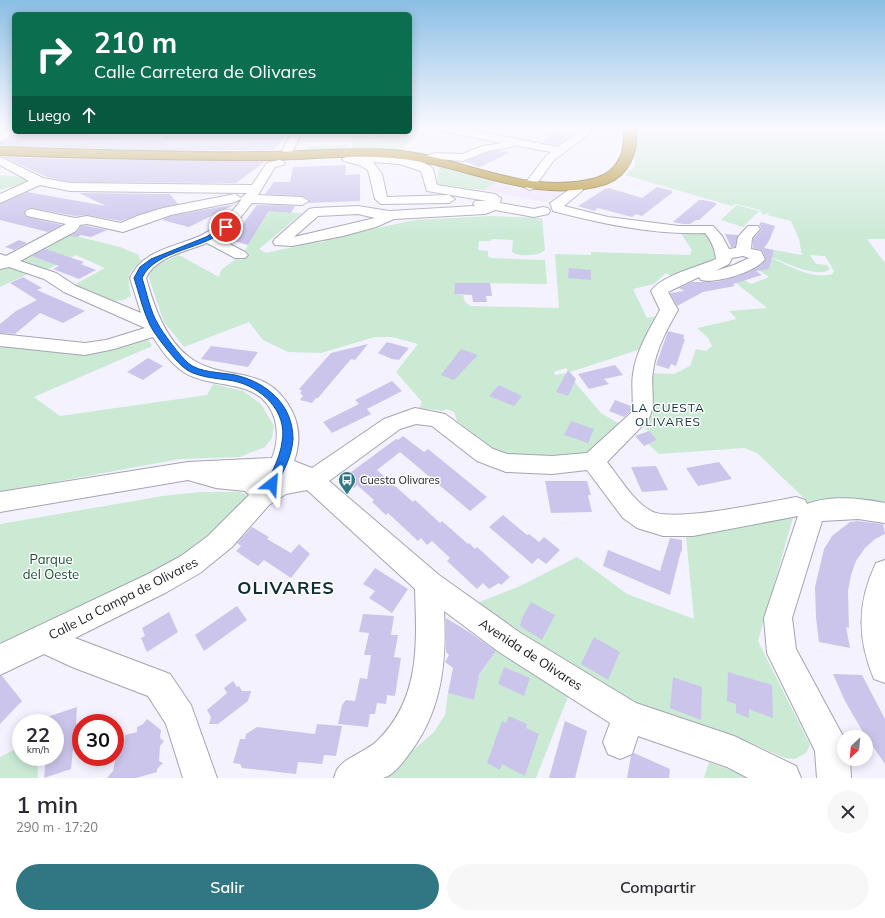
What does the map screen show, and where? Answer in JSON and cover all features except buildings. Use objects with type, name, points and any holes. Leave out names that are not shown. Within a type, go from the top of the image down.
[{"type":"highway","points":[[458,164],[506,181],[529,186],[575,186],[608,178],[622,169],[626,164]]},
{"type":"street","points":[[269,164],[250,195],[229,224],[208,238],[153,260],[142,268],[138,278],[155,328],[174,352],[190,368],[208,374],[245,381],[268,393],[277,402],[284,415],[288,430],[288,440],[311,479]]},
{"type":"street","points":[[370,164],[376,171],[381,199],[386,201],[445,199],[494,202]]},
{"type":"street","points":[[416,164],[427,168],[431,188],[544,215]]},
{"type":"street","points":[[529,186],[544,164]]},
{"type":"street","points":[[0,172],[12,165],[39,181],[52,186],[250,195],[302,201]]},
{"type":"street","points":[[0,172],[27,174]]},
{"type":"street","points":[[1,199],[39,181]]},
{"type":"street","points":[[188,471],[216,478],[251,482],[260,491],[262,498],[278,487],[311,479],[392,424],[415,416],[438,419],[485,455],[506,463],[552,466],[593,461],[643,411],[641,386],[643,370],[648,351],[669,310],[660,291],[669,284],[709,269],[724,261],[725,254],[713,234],[708,229],[679,230],[608,221],[558,208],[556,203],[577,190],[575,186]]},
{"type":"street","points":[[32,213],[75,222],[87,220],[123,228],[142,219],[168,211],[250,195]]},
{"type":"street","points":[[390,215],[383,221],[292,242],[280,242],[314,212],[358,210],[375,214],[390,215],[485,210],[494,202]]},
{"type":"street","points":[[3,261],[71,228],[75,222]]},
{"type":"street","points":[[743,252],[745,237],[753,229]]},
{"type":"street","points":[[208,238],[240,255]]},
{"type":"street","points":[[680,280],[711,276],[732,271],[750,265],[757,259],[756,254],[743,252],[725,254]]},
{"type":"street","points":[[3,261],[50,276],[70,289],[120,310],[155,328]]},
{"type":"street","points":[[120,310],[130,310],[147,304]]},
{"type":"street","points":[[0,340],[85,349],[108,345],[155,328]]},
{"type":"street","points":[[252,468],[288,440]]},
{"type":"street","name":"Calle La Campa de Olivares","points":[[0,660],[201,558],[220,541],[262,498],[281,467],[288,440]]},
{"type":"street","points":[[593,461],[632,511],[646,521],[663,525],[693,525],[796,507]]},
{"type":"street","points":[[0,502],[188,471],[281,467],[299,471],[311,479]]},
{"type":"street","name":"Avenida de Olivares","points":[[311,479],[429,584],[624,729],[734,753],[784,778]]},
{"type":"street","points":[[834,778],[832,749],[811,706],[782,653],[778,618],[812,512],[835,507],[866,509],[885,513]]},
{"type":"street","points":[[885,572],[877,596],[876,618],[880,654],[885,668]]},
{"type":"street","points":[[351,778],[389,754],[413,724],[426,689],[431,655],[429,584]]},
{"type":"street","points":[[72,652],[88,616]]},
{"type":"street","points":[[44,638],[72,652],[159,685],[180,716],[200,778]]},
{"type":"shaded area","points":[[495,183],[521,189],[558,192],[564,194],[545,202],[484,190]]},
{"type":"green space","points":[[635,164],[885,164],[885,239],[867,239],[885,263],[885,509],[810,504],[757,453],[744,448],[659,454],[648,444],[657,440],[641,424],[653,415],[646,391],[647,373],[674,374],[690,366],[696,349],[706,351],[712,346],[708,338],[697,328],[737,319],[729,311],[767,308],[726,275],[733,273],[751,284],[769,277],[752,266],[759,259],[771,261],[772,258],[809,274],[825,275],[832,274],[834,271],[825,256],[810,255],[816,264],[827,265],[830,269],[824,272],[816,272],[797,268],[764,254],[773,254],[774,250],[802,255],[799,239],[791,221],[767,215],[770,212],[763,215],[760,210],[736,204],[732,206],[625,175]]},
{"type":"green space","points":[[439,166],[495,183],[484,190],[437,185]]},
{"type":"green space","points":[[0,175],[21,177],[29,182],[0,190]]},
{"type":"green space","points":[[275,202],[283,205],[279,212],[302,213],[259,249],[266,253],[311,243],[324,242],[324,240],[414,220],[491,216],[542,218],[545,250],[538,254],[515,254],[512,252],[513,240],[492,239],[491,241],[479,241],[478,250],[488,251],[488,256],[491,258],[545,260],[547,284],[455,283],[454,294],[463,295],[465,302],[471,306],[559,308],[555,254],[591,255],[591,252],[690,255],[692,250],[682,235],[683,232],[706,231],[720,257],[675,278],[666,273],[654,284],[633,289],[647,318],[663,315],[644,348],[570,372],[566,368],[554,372],[555,375],[567,373],[601,413],[625,427],[599,449],[567,461],[505,455],[495,450],[457,421],[454,412],[446,409],[443,411],[419,408],[422,402],[396,372],[418,344],[392,337],[375,337],[321,353],[288,352],[263,340],[249,322],[184,347],[164,322],[149,278],[151,270],[155,266],[179,255],[219,277],[221,270],[237,258],[241,260],[249,253],[245,251],[248,245]]},
{"type":"green space","points":[[737,205],[759,211],[743,227],[721,220]]},
{"type":"green space","points":[[67,234],[120,247],[139,255],[139,259],[143,260],[133,269],[129,276],[131,296],[124,300],[110,300],[102,298],[74,285],[105,268],[76,255],[44,271],[20,261]]},
{"type":"green space","points":[[13,266],[32,272],[0,287],[0,269]]},
{"type":"green space","points":[[146,336],[152,346],[34,397],[60,416],[207,395],[213,384],[243,391],[261,404],[274,426],[272,438],[265,447],[240,457],[180,459],[0,492],[0,342],[63,349]]},
{"type":"green space","name":"Parque del Oeste","points":[[200,492],[240,492],[246,495],[246,500],[208,543],[0,652],[0,524],[163,496]]},
{"type":"green space","points":[[796,507],[758,641],[810,745],[806,753],[795,759],[785,758],[746,741],[641,705],[578,670],[477,603],[518,587],[577,557],[627,594],[694,619],[685,526]]},
{"type":"green space","points":[[496,651],[568,697],[536,778],[386,778],[386,774],[434,732],[445,715],[448,693],[474,700],[478,677]]},
{"type":"green space","points":[[12,751],[12,766],[37,766],[38,778],[0,778],[0,757]]},
{"type":"green space","points":[[709,762],[751,778],[704,778]]},
{"type":"place","name":"Cuesta Olivares","points":[[347,495]]},
{"type":"district","name":"LA CUESTA OLIVARES","points":[[668,415]]},
{"type":"district","name":"OLIVARES","points":[[286,588]]},
{"type":"route","points":[[226,227],[208,238],[153,260],[142,268],[138,278],[154,325],[161,336],[185,365],[195,371],[236,379],[255,385],[268,393],[277,402],[284,415],[287,425],[288,440],[281,467],[272,484]]}]
